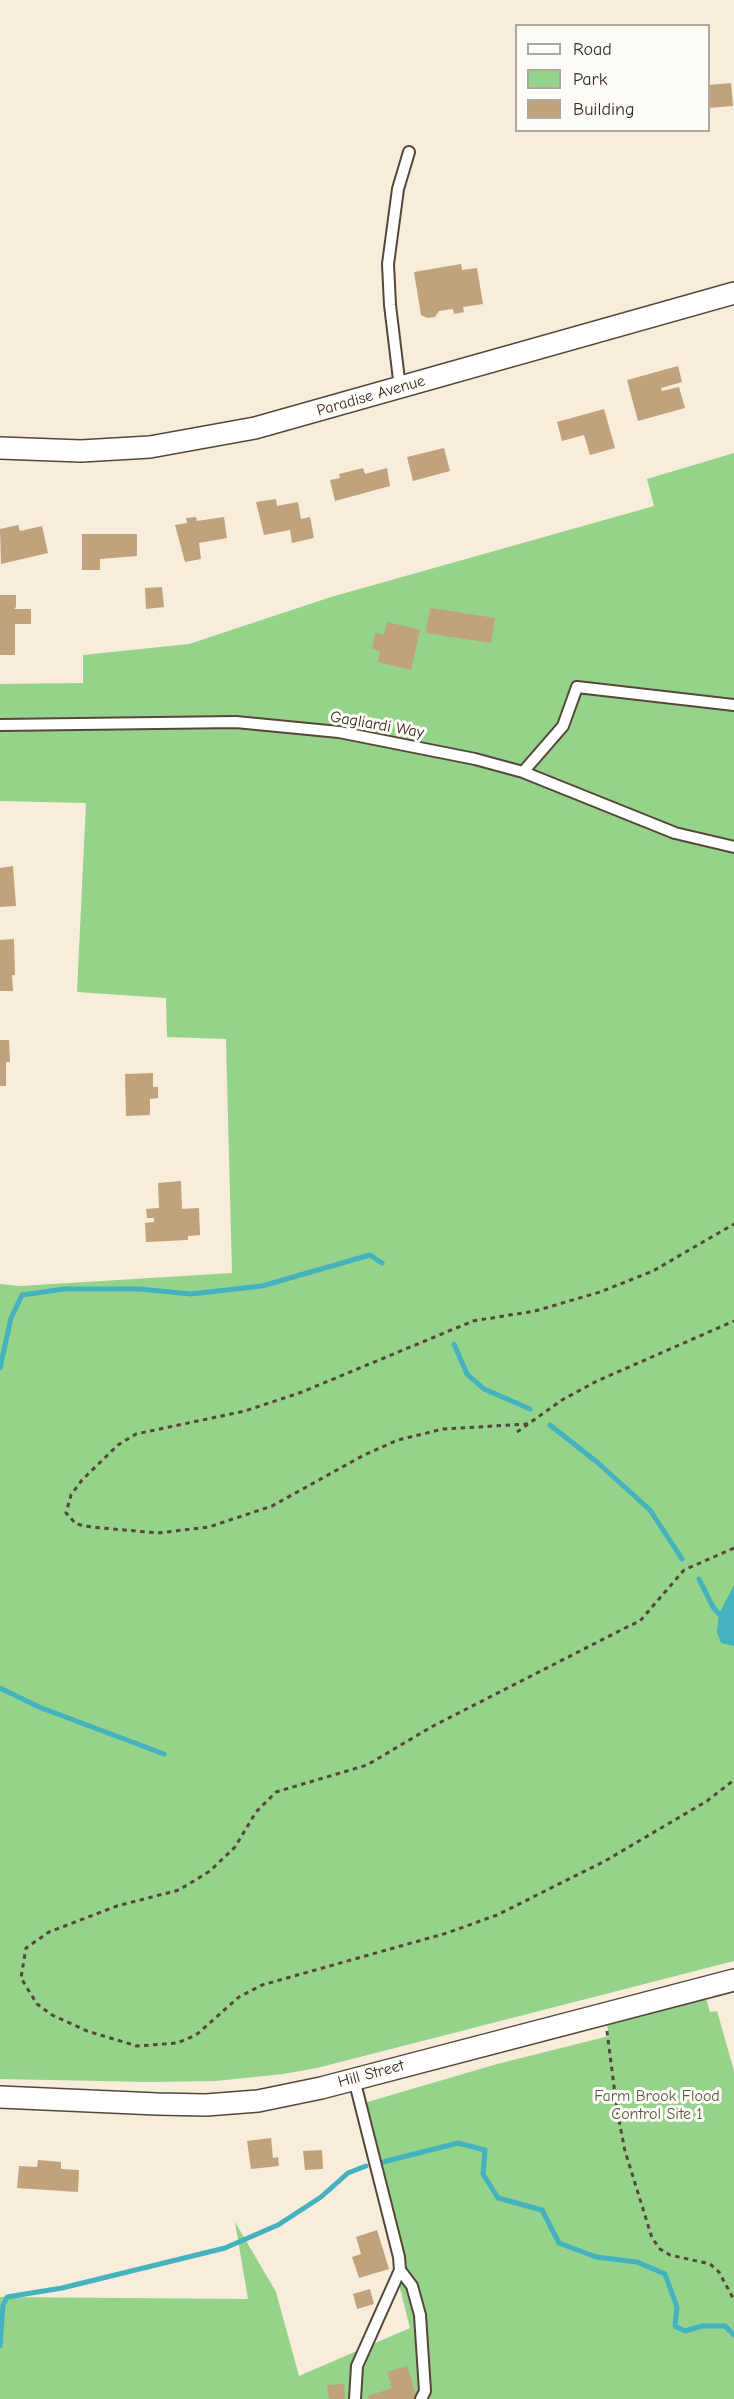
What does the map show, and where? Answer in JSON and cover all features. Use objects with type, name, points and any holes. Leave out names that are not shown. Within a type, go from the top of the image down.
[{"type":"street","name":"Paradise Avenue","points":[[0,448],[81,451],[150,447],[255,428],[734,293]]},
{"type":"street","name":"Hill Street","points":[[0,2097],[207,2105],[258,2101],[354,2079],[734,1980]]},
{"type":"lane","points":[[400,388],[390,305],[388,264],[398,189],[409,152]]},
{"type":"lane","points":[[524,772],[563,726],[577,687],[734,705]]},
{"type":"lane","name":"Gagliardi Way","points":[[0,725],[185,722],[287,726],[390,741],[524,772],[675,833],[734,846]]},
{"type":"lane","points":[[354,2079],[399,2257],[400,2270],[357,2366],[355,2399]]},
{"type":"lane","points":[[400,2270],[412,2286],[420,2315],[425,2391],[421,2399]]},
{"type":"path","points":[[528,1424],[443,1429],[398,1440],[364,1455],[272,1506],[208,1527],[158,1533],[91,1527],[76,1524],[66,1513],[71,1495],[82,1480],[118,1445],[136,1434],[245,1411],[311,1389],[473,1322],[535,1311],[600,1292],[669,1263],[734,1224]]},
{"type":"path","points":[[517,1432],[562,1400],[597,1381],[734,1321]]},
{"type":"path","points":[[734,1548],[684,1570],[640,1621],[433,1726],[367,1765],[276,1792],[256,1812],[235,1847],[210,1871],[179,1890],[117,1906],[49,1932],[26,1948],[21,1978],[37,2004],[52,2015],[87,2031],[136,2046],[177,2043],[196,2035],[239,1996],[262,1985],[447,1933],[497,1914],[605,1861],[707,1801],[734,1780]]},
{"type":"path","points":[[604,2013],[617,2110],[626,2151],[652,2238],[660,2249],[670,2254],[710,2264],[719,2272],[734,2300]]},
{"type":"green space","points":[[734,453],[734,1961],[317,2068],[283,2074],[216,2081],[0,2079],[0,1284],[20,1286],[232,1273],[226,1039],[167,1037],[166,998],[77,992],[86,803],[0,801],[0,684],[83,683],[83,655],[189,644],[331,597],[654,506],[647,479]]},
{"type":"green space","name":"Farm Brook Flood Control Site 1","points":[[706,1998],[710,2012],[717,2011],[734,2071],[734,2399],[0,2399],[0,2297],[248,2299],[235,2222],[276,2292],[299,2376],[410,2328],[354,2106],[497,2064],[609,2036],[607,2024]]},
{"type":"water","points":[[734,1585],[734,1646],[721,1643],[717,1632],[719,1614]]},
{"type":"building","points":[[731,83],[733,106],[710,108],[710,85]]},
{"type":"building","points":[[461,264],[462,270],[477,268],[483,304],[463,307],[464,312],[454,314],[453,309],[439,311],[435,317],[427,318],[421,315],[414,272]]},
{"type":"building","points":[[678,366],[682,382],[661,388],[662,391],[679,387],[685,408],[638,421],[627,380]]},
{"type":"building","points":[[604,409],[615,448],[590,455],[584,435],[562,441],[557,422]]},
{"type":"building","points":[[444,448],[450,471],[413,481],[407,457]]},
{"type":"building","points":[[363,468],[365,474],[387,468],[390,486],[335,501],[330,480],[340,478],[339,474]]},
{"type":"building","points":[[276,499],[277,506],[298,502],[301,519],[310,517],[314,538],[292,543],[290,530],[264,535],[256,502]]},
{"type":"building","points":[[196,517],[197,521],[224,517],[227,538],[199,543],[201,559],[185,562],[175,525],[187,523],[186,518]]},
{"type":"building","points":[[18,525],[20,531],[42,526],[48,553],[1,564],[0,529]]},
{"type":"building","points":[[82,534],[137,534],[137,556],[100,559],[100,570],[82,570]]},
{"type":"building","points":[[162,587],[164,607],[146,609],[145,588]]},
{"type":"building","points":[[0,595],[16,595],[14,609],[31,609],[31,624],[15,624],[15,655],[0,655]]},
{"type":"building","points":[[430,608],[495,618],[491,643],[426,633]]},
{"type":"building","points":[[387,622],[420,630],[411,670],[378,662],[380,651],[372,649],[375,633],[384,635]]},
{"type":"building","points":[[13,866],[16,906],[0,907],[0,868]]},
{"type":"building","points":[[14,939],[13,991],[0,991],[0,940]]},
{"type":"building","points":[[0,1040],[9,1040],[10,1062],[6,1062],[6,1086],[0,1086]]},
{"type":"building","points":[[153,1073],[153,1087],[158,1087],[158,1098],[150,1099],[150,1115],[126,1116],[125,1074]]},
{"type":"building","points":[[181,1181],[182,1209],[199,1208],[200,1235],[188,1236],[188,1240],[146,1242],[145,1223],[154,1222],[154,1218],[147,1218],[146,1209],[159,1208],[158,1183]]},
{"type":"building","points":[[271,2138],[273,2158],[278,2157],[279,2166],[251,2169],[247,2141]]},
{"type":"building","points":[[322,2150],[323,2169],[305,2170],[303,2151]]},
{"type":"building","points":[[38,2160],[61,2162],[61,2169],[79,2170],[78,2192],[17,2188],[19,2166],[37,2167]]},
{"type":"building","points":[[377,2230],[389,2269],[359,2278],[352,2257],[361,2254],[356,2237]]},
{"type":"building","points":[[370,2289],[374,2304],[357,2309],[353,2294]]},
{"type":"building","points":[[407,2366],[417,2399],[369,2399],[368,2396],[392,2388],[387,2372]]},
{"type":"building","points":[[344,2384],[345,2399],[329,2399],[327,2385]]},
{"type":"waterway","points":[[0,1368],[11,1318],[22,1295],[64,1289],[140,1289],[191,1294],[262,1286],[370,1255],[382,1263]]},
{"type":"waterway","points":[[454,1344],[467,1374],[484,1389],[530,1409]]},
{"type":"waterway","points":[[550,1425],[598,1463],[650,1510],[682,1559]]},
{"type":"waterway","points":[[699,1579],[719,1614],[734,1619]]},
{"type":"waterway","points":[[0,1688],[39,1707],[164,1754]]},
{"type":"waterway","points":[[383,2162],[458,2143],[485,2150],[483,2174],[498,2198],[542,2210],[559,2243],[596,2257],[637,2262],[665,2274],[677,2307],[675,2326],[685,2331],[702,2326],[725,2326],[734,2335]]},
{"type":"waterway","points":[[0,2346],[3,2305],[7,2297],[62,2288],[225,2248],[278,2225],[321,2197],[348,2173],[366,2166]]}]
